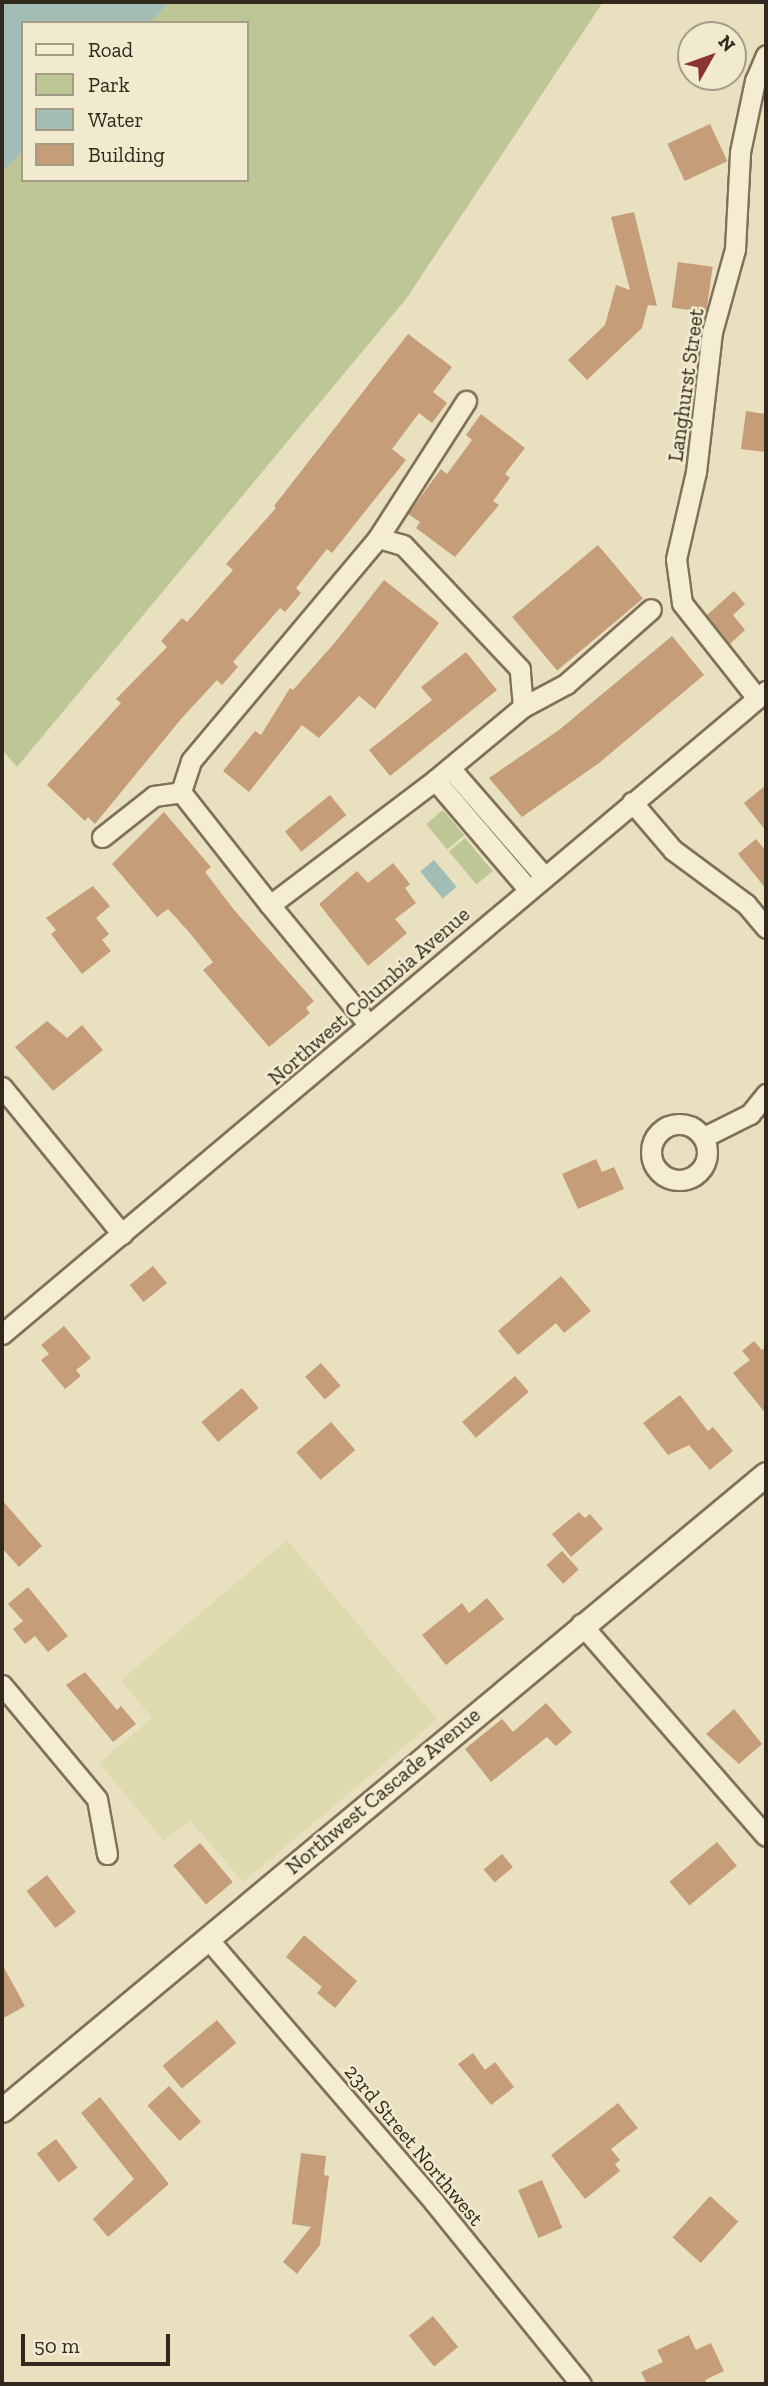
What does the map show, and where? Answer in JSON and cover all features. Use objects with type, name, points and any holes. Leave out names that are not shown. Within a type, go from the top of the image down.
[{"type":"street","name":"Langhurst Street","points":[[762,694],[682,603],[676,559],[696,472],[712,332],[735,249],[740,152],[755,81],[766,55]]},
{"type":"street","points":[[181,792],[191,761],[378,538],[466,401]]},
{"type":"street","points":[[378,538],[403,545],[520,669],[523,707]]},
{"type":"street","points":[[270,905],[443,774],[523,707],[566,684],[651,609]]},
{"type":"street","name":"Northwest Columbia Avenue","points":[[2,1334],[297,1090],[368,1024],[762,694]]},
{"type":"street","points":[[443,774],[543,876]]},
{"type":"street","points":[[443,774],[528,889]]},
{"type":"street","points":[[102,837],[153,796],[181,792]]},
{"type":"street","points":[[181,792],[368,1024]]},
{"type":"street","points":[[632,802],[673,850],[746,904],[766,928]]},
{"type":"street","points":[[2,1087],[122,1234]]},
{"type":"street","points":[[704,1137],[750,1114],[766,1094]]},
{"type":"street","name":"Northwest Cascade Avenue","points":[[2,2110],[582,1624],[766,1474]]},
{"type":"street","points":[[582,1624],[766,1836]]},
{"type":"street","points":[[2,1685],[97,1799],[107,1854]]},
{"type":"street","name":"23rd Street Northwest","points":[[208,1939],[434,2202],[581,2384]]},
{"type":"shaded area","points":[[287,1540],[437,1719],[243,1882],[190,1820],[164,1841],[99,1763],[152,1718],[121,1680]]},
{"type":"green space","points":[[170,2],[603,2],[406,299],[17,767],[2,750],[2,172],[21,153],[21,182],[248,182],[248,21],[151,21]]},
{"type":"green space","points":[[443,810],[464,835],[447,849],[426,824]]},
{"type":"green space","points":[[465,838],[493,871],[477,884],[449,851]]},
{"type":"water","points":[[2,2],[170,2],[151,21],[21,21],[21,153],[2,172]]},
{"type":"water","points":[[434,860],[456,887],[443,898],[420,872]]},
{"type":"building","points":[[710,124],[727,161],[685,181],[667,144]]},
{"type":"building","points":[[634,212],[657,306],[648,305],[642,328],[587,380],[568,360],[605,325],[616,285],[630,290],[611,217]]},
{"type":"building","points":[[678,262],[713,267],[706,312],[672,308]]},
{"type":"building","points":[[408,334],[452,367],[433,392],[447,403],[432,423],[419,413],[392,449],[406,460],[332,553],[327,549],[296,588],[301,593],[285,612],[280,608],[233,662],[238,667],[222,685],[217,680],[181,719],[95,824],[88,817],[85,821],[47,785],[121,703],[116,699],[167,647],[161,641],[182,618],[187,622],[233,570],[226,564],[276,508],[274,506]]},
{"type":"building","points":[[746,411],[766,414],[766,452],[741,449]]},
{"type":"building","points":[[481,414],[525,448],[505,474],[510,478],[493,501],[499,505],[455,557],[416,528],[420,522],[408,514],[441,469],[447,474],[472,440],[466,435]]},
{"type":"building","points":[[598,545],[643,599],[557,671],[512,617]]},
{"type":"building","points":[[384,580],[439,623],[375,709],[359,696],[319,738],[302,725],[249,792],[223,771],[255,731],[261,735],[290,688],[293,690],[337,640]]},
{"type":"building","points":[[734,591],[745,604],[733,615],[745,630],[730,644],[707,615]]},
{"type":"building","points":[[672,636],[704,675],[599,763],[522,817],[489,778],[559,730]]},
{"type":"building","points":[[466,652],[497,690],[390,776],[369,750],[432,700],[421,687]]},
{"type":"building","points":[[766,785],[766,831],[744,803]]},
{"type":"building","points":[[330,795],[346,815],[301,852],[285,832]]},
{"type":"building","points":[[164,812],[211,867],[205,872],[235,911],[314,1001],[306,1008],[310,1013],[269,1047],[203,970],[213,962],[189,932],[168,909],[157,917],[112,864]]},
{"type":"building","points":[[756,839],[766,851],[766,889],[738,854]]},
{"type":"building","points":[[393,863],[410,884],[405,888],[416,903],[395,919],[407,933],[368,966],[319,904],[357,871],[368,883]]},
{"type":"building","points":[[93,886],[110,906],[96,918],[109,934],[102,940],[111,951],[82,974],[51,934],[56,930],[46,918]]},
{"type":"building","points":[[47,1021],[67,1038],[82,1025],[103,1050],[53,1091],[15,1047]]},
{"type":"building","points":[[596,1159],[602,1172],[614,1167],[624,1189],[578,1209],[562,1174]]},
{"type":"building","points":[[153,1266],[167,1283],[144,1302],[130,1285]]},
{"type":"building","points":[[561,1276],[591,1311],[564,1333],[556,1323],[518,1355],[498,1331]]},
{"type":"building","points":[[64,1326],[91,1358],[76,1370],[81,1376],[65,1389],[41,1360],[49,1354],[41,1345]]},
{"type":"building","points":[[754,1341],[762,1350],[766,1347],[766,1414],[733,1373],[750,1360],[742,1351]]},
{"type":"building","points":[[321,1363],[341,1386],[325,1399],[305,1377]]},
{"type":"building","points":[[515,1376],[529,1392],[476,1438],[462,1422]]},
{"type":"building","points":[[242,1388],[259,1408],[218,1442],[201,1422]]},
{"type":"building","points":[[680,1395],[708,1431],[713,1427],[733,1451],[710,1470],[689,1445],[668,1455],[643,1423]]},
{"type":"building","points":[[331,1422],[355,1450],[321,1480],[296,1452]]},
{"type":"building","points":[[2,1500],[42,1546],[19,1567],[2,1548]]},
{"type":"building","points":[[579,1512],[585,1518],[590,1514],[603,1529],[571,1557],[552,1534]]},
{"type":"building","points":[[562,1551],[579,1570],[563,1584],[546,1565]]},
{"type":"building","points":[[28,1587],[68,1636],[48,1652],[35,1636],[25,1644],[13,1629],[23,1621],[8,1604]]},
{"type":"building","points":[[487,1598],[504,1619],[446,1665],[422,1635],[462,1603],[469,1613]]},
{"type":"building","points":[[85,1672],[117,1710],[121,1706],[136,1724],[113,1742],[66,1685]]},
{"type":"building","points":[[546,1703],[572,1732],[556,1746],[547,1737],[491,1782],[465,1749],[502,1719],[513,1732]]},
{"type":"building","points":[[734,1709],[762,1744],[739,1764],[706,1734]]},
{"type":"building","points":[[717,1842],[737,1866],[689,1906],[670,1882]]},
{"type":"building","points":[[200,1843],[233,1882],[206,1905],[173,1865]]},
{"type":"building","points":[[502,1854],[513,1867],[495,1882],[484,1869]]},
{"type":"building","points":[[47,1875],[76,1912],[55,1928],[27,1891]]},
{"type":"building","points":[[304,1935],[357,1981],[335,2008],[317,1993],[322,1987],[286,1957]]},
{"type":"building","points":[[2,1964],[25,2006],[2,2019]]},
{"type":"building","points":[[217,2020],[236,2043],[182,2089],[163,2066]]},
{"type":"building","points":[[473,2053],[485,2070],[495,2062],[514,2087],[491,2105],[458,2064]]},
{"type":"building","points":[[169,2086],[201,2122],[180,2141],[147,2105]]},
{"type":"building","points":[[100,2097],[169,2184],[108,2237],[93,2219],[134,2179],[81,2113]]},
{"type":"building","points":[[618,2103],[638,2128],[611,2149],[620,2160],[615,2164],[620,2171],[585,2199],[551,2155]]},
{"type":"building","points":[[56,2139],[78,2168],[58,2182],[37,2153]]},
{"type":"building","points":[[301,2153],[326,2156],[324,2175],[329,2176],[320,2245],[297,2274],[283,2262],[311,2227],[292,2224]]},
{"type":"building","points":[[542,2180],[562,2228],[538,2238],[518,2190]]},
{"type":"building","points":[[710,2196],[738,2221],[701,2263],[673,2238]]},
{"type":"building","points":[[433,2316],[458,2347],[434,2367],[409,2336]]},
{"type":"building","points":[[689,2335],[696,2350],[711,2343],[724,2371],[705,2380],[707,2384],[647,2384],[641,2372],[663,2362],[657,2350]]}]
